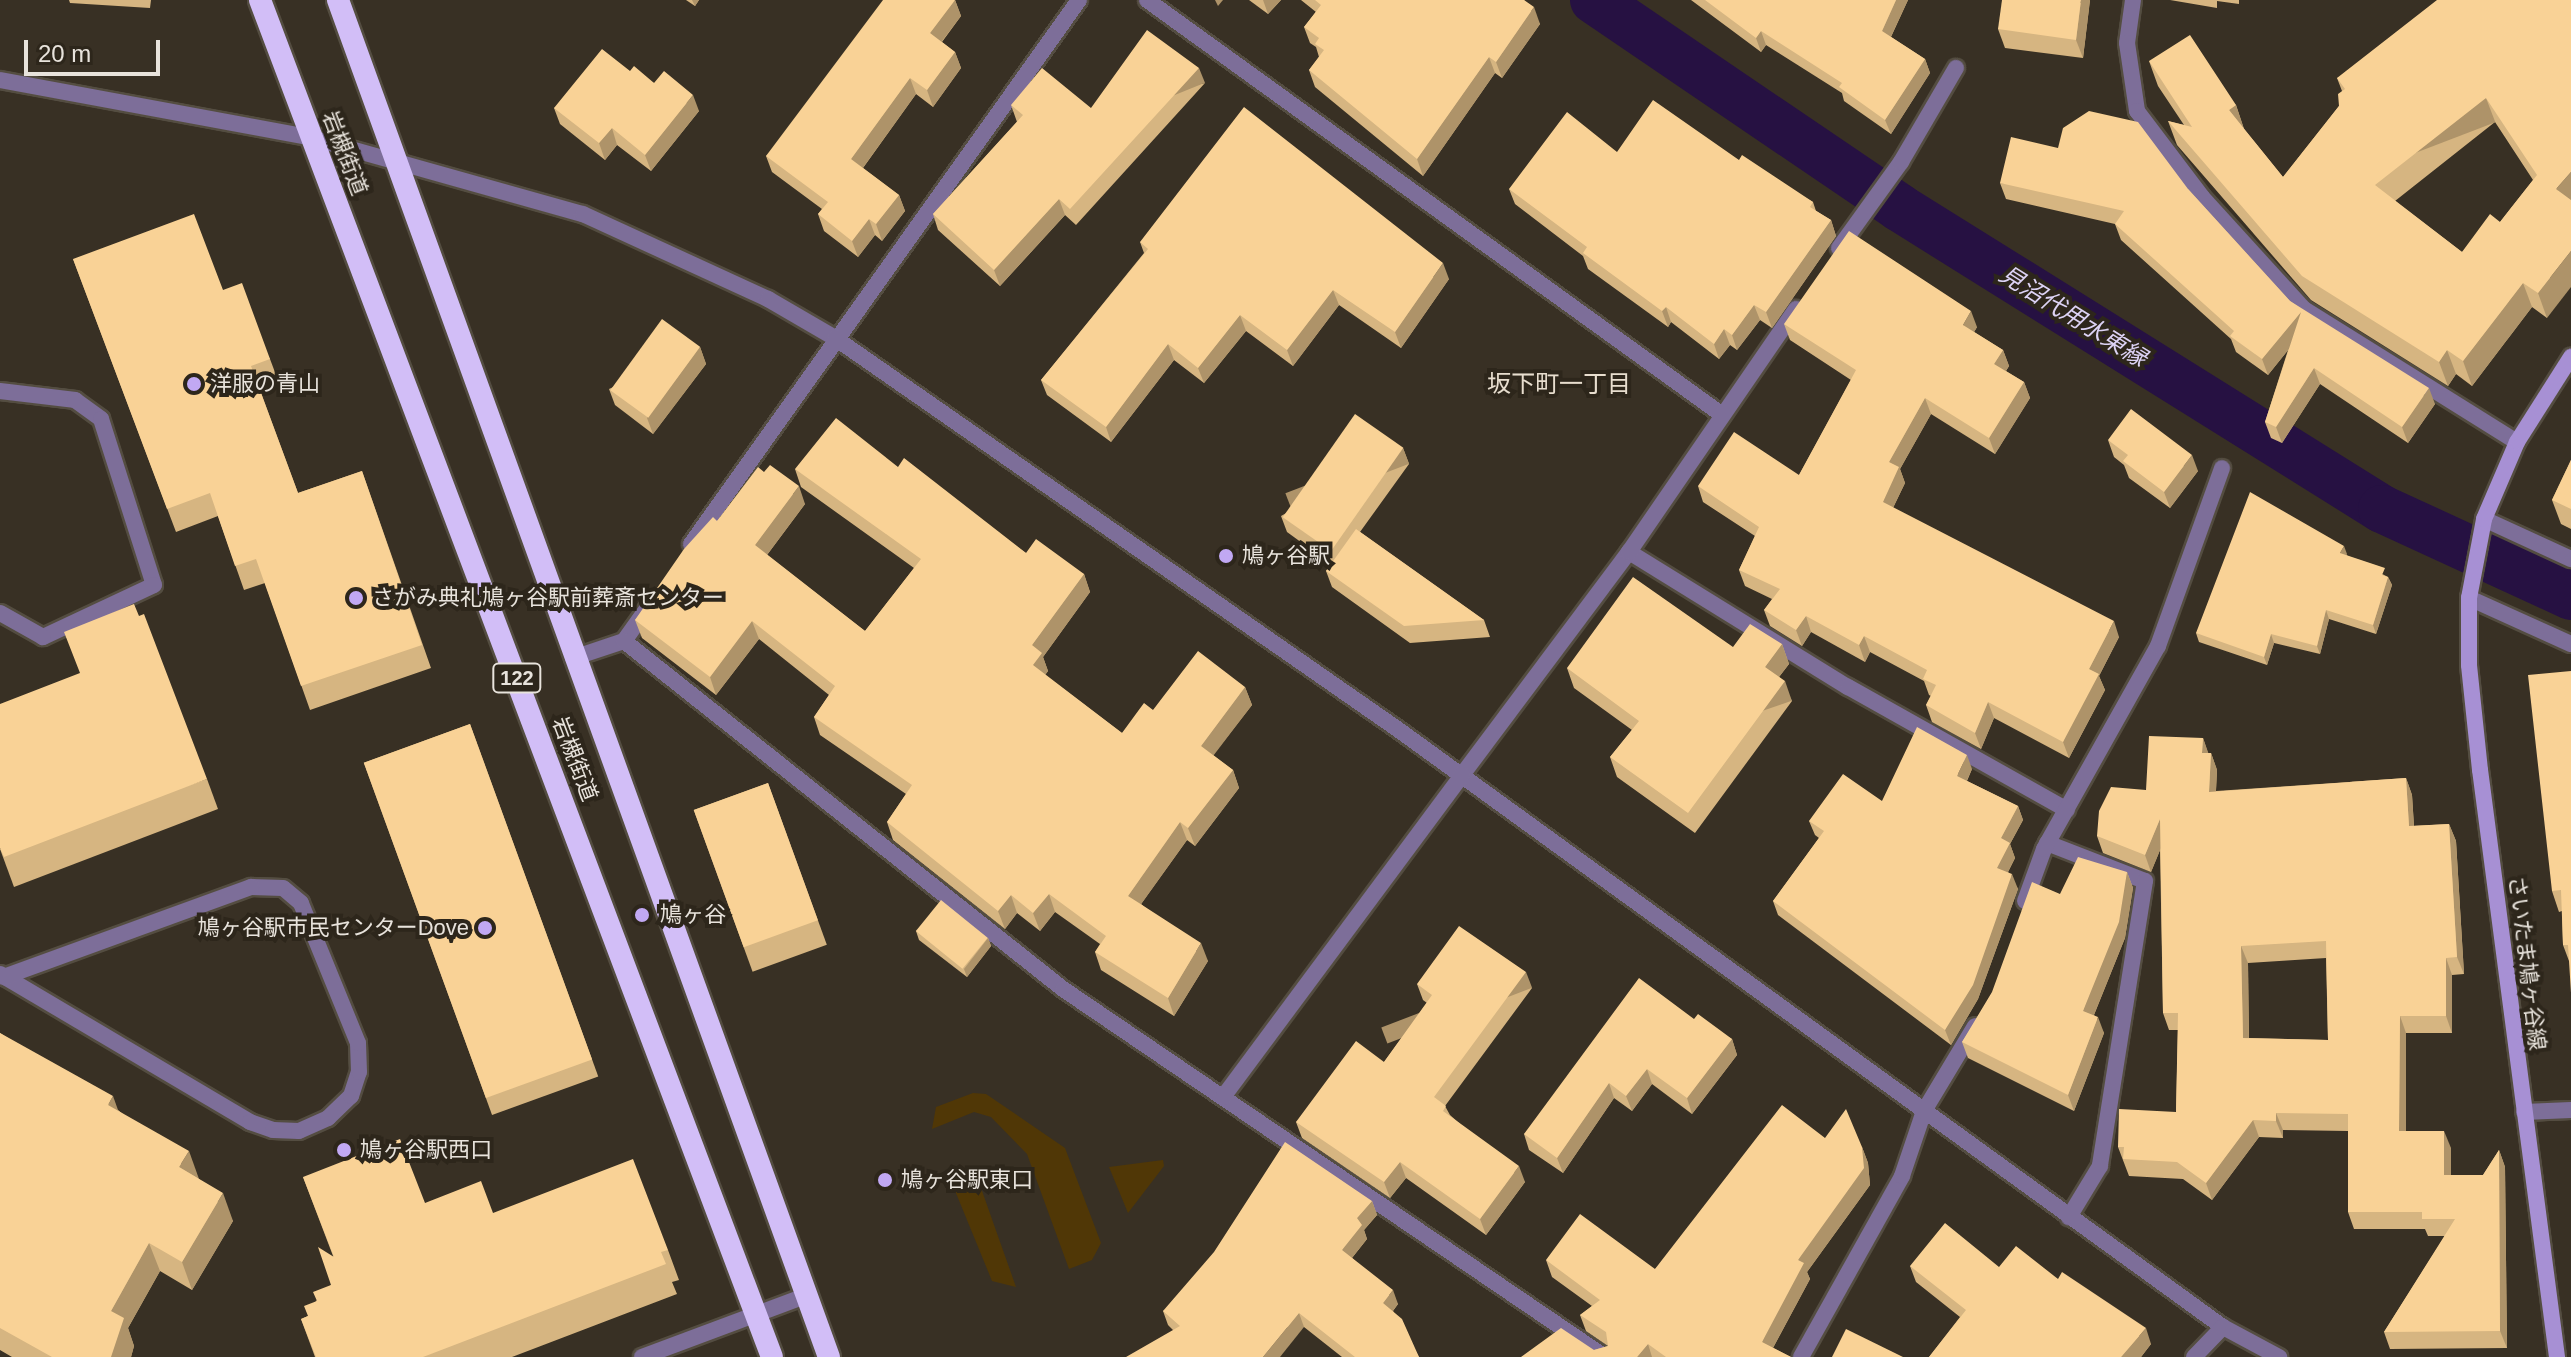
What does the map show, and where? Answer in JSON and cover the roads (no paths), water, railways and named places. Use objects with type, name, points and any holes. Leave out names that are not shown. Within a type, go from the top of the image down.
[{"type":"highway","name":"岩槻街道","points":[[260,0],[772,1357]]},
{"type":"highway","name":"岩槻街道","points":[[338,0],[573,658],[829,1357]]},
{"type":"main road","points":[[2483,525],[2517,442],[2571,357]]},
{"type":"main road","name":"さいたま鳩ヶ谷線","points":[[2483,525],[2471,573],[2469,665],[2557,1357]]},
{"type":"street","points":[[679,562],[835,338],[1079,0]]},
{"type":"street","points":[[1147,0],[1721,414]]},
{"type":"street","points":[[2133,0],[2127,43],[2137,111],[2202,197],[2304,309],[2517,442]]},
{"type":"street","points":[[1827,265],[1901,162],[1956,68]]},
{"type":"street","points":[[0,80],[312,138],[583,214],[768,299],[835,338],[1462,775],[2223,1327],[2279,1357]]},
{"type":"street","points":[[1223,1097],[1629,552],[1809,290]]},
{"type":"street","points":[[0,391],[75,400],[101,419],[154,585],[43,637],[0,613]]},
{"type":"street","points":[[2019,919],[2047,843],[2158,646],[2222,468]]},
{"type":"street","points":[[2483,525],[2571,559]]},
{"type":"street","points":[[1629,552],[1848,687],[2067,810]]},
{"type":"street","points":[[573,658],[624,641],[661,589]]},
{"type":"street","points":[[2469,598],[2571,644]]},
{"type":"street","points":[[624,641],[1063,989],[1605,1357]]},
{"type":"street","points":[[2047,843],[2145,881],[2100,1166],[2069,1217]]},
{"type":"street","points":[[251,887],[283,888],[301,903],[358,1043],[359,1072],[351,1096],[328,1118],[299,1131],[273,1130],[250,1122],[2,976],[251,887]]},
{"type":"street","points":[[1801,1357],[1902,1176],[1924,1111],[1988,1004]]},
{"type":"street","points":[[2524,1112],[2571,1110]]},
{"type":"street","points":[[642,1357],[805,1296]]},
{"type":"street","points":[[2194,1357],[2223,1327]]},
{"type":"waterway","name":"見沼代用水東縁","points":[[1594,0],[1900,208],[2382,509],[2571,596]]},
{"type":"place","name":"洋服の青山","points":[[194,384]]},
{"type":"place","name":"鳩ヶ谷駅","points":[[1226,556]]},
{"type":"place","name":"さがみ典礼鳩ヶ谷駅前葬斎センター","points":[[356,598]]},
{"type":"place","name":"鳩ヶ谷","points":[[642,915]]},
{"type":"place","name":"鳩ヶ谷駅市民センターDove","points":[[485,928]]},
{"type":"place","name":"鳩ヶ谷駅西口","points":[[344,1150]]},
{"type":"place","name":"鳩ヶ谷駅東口","points":[[885,1180]]},
{"type":"district","name":"坂下町一丁目","points":[[1559,384]]}]
